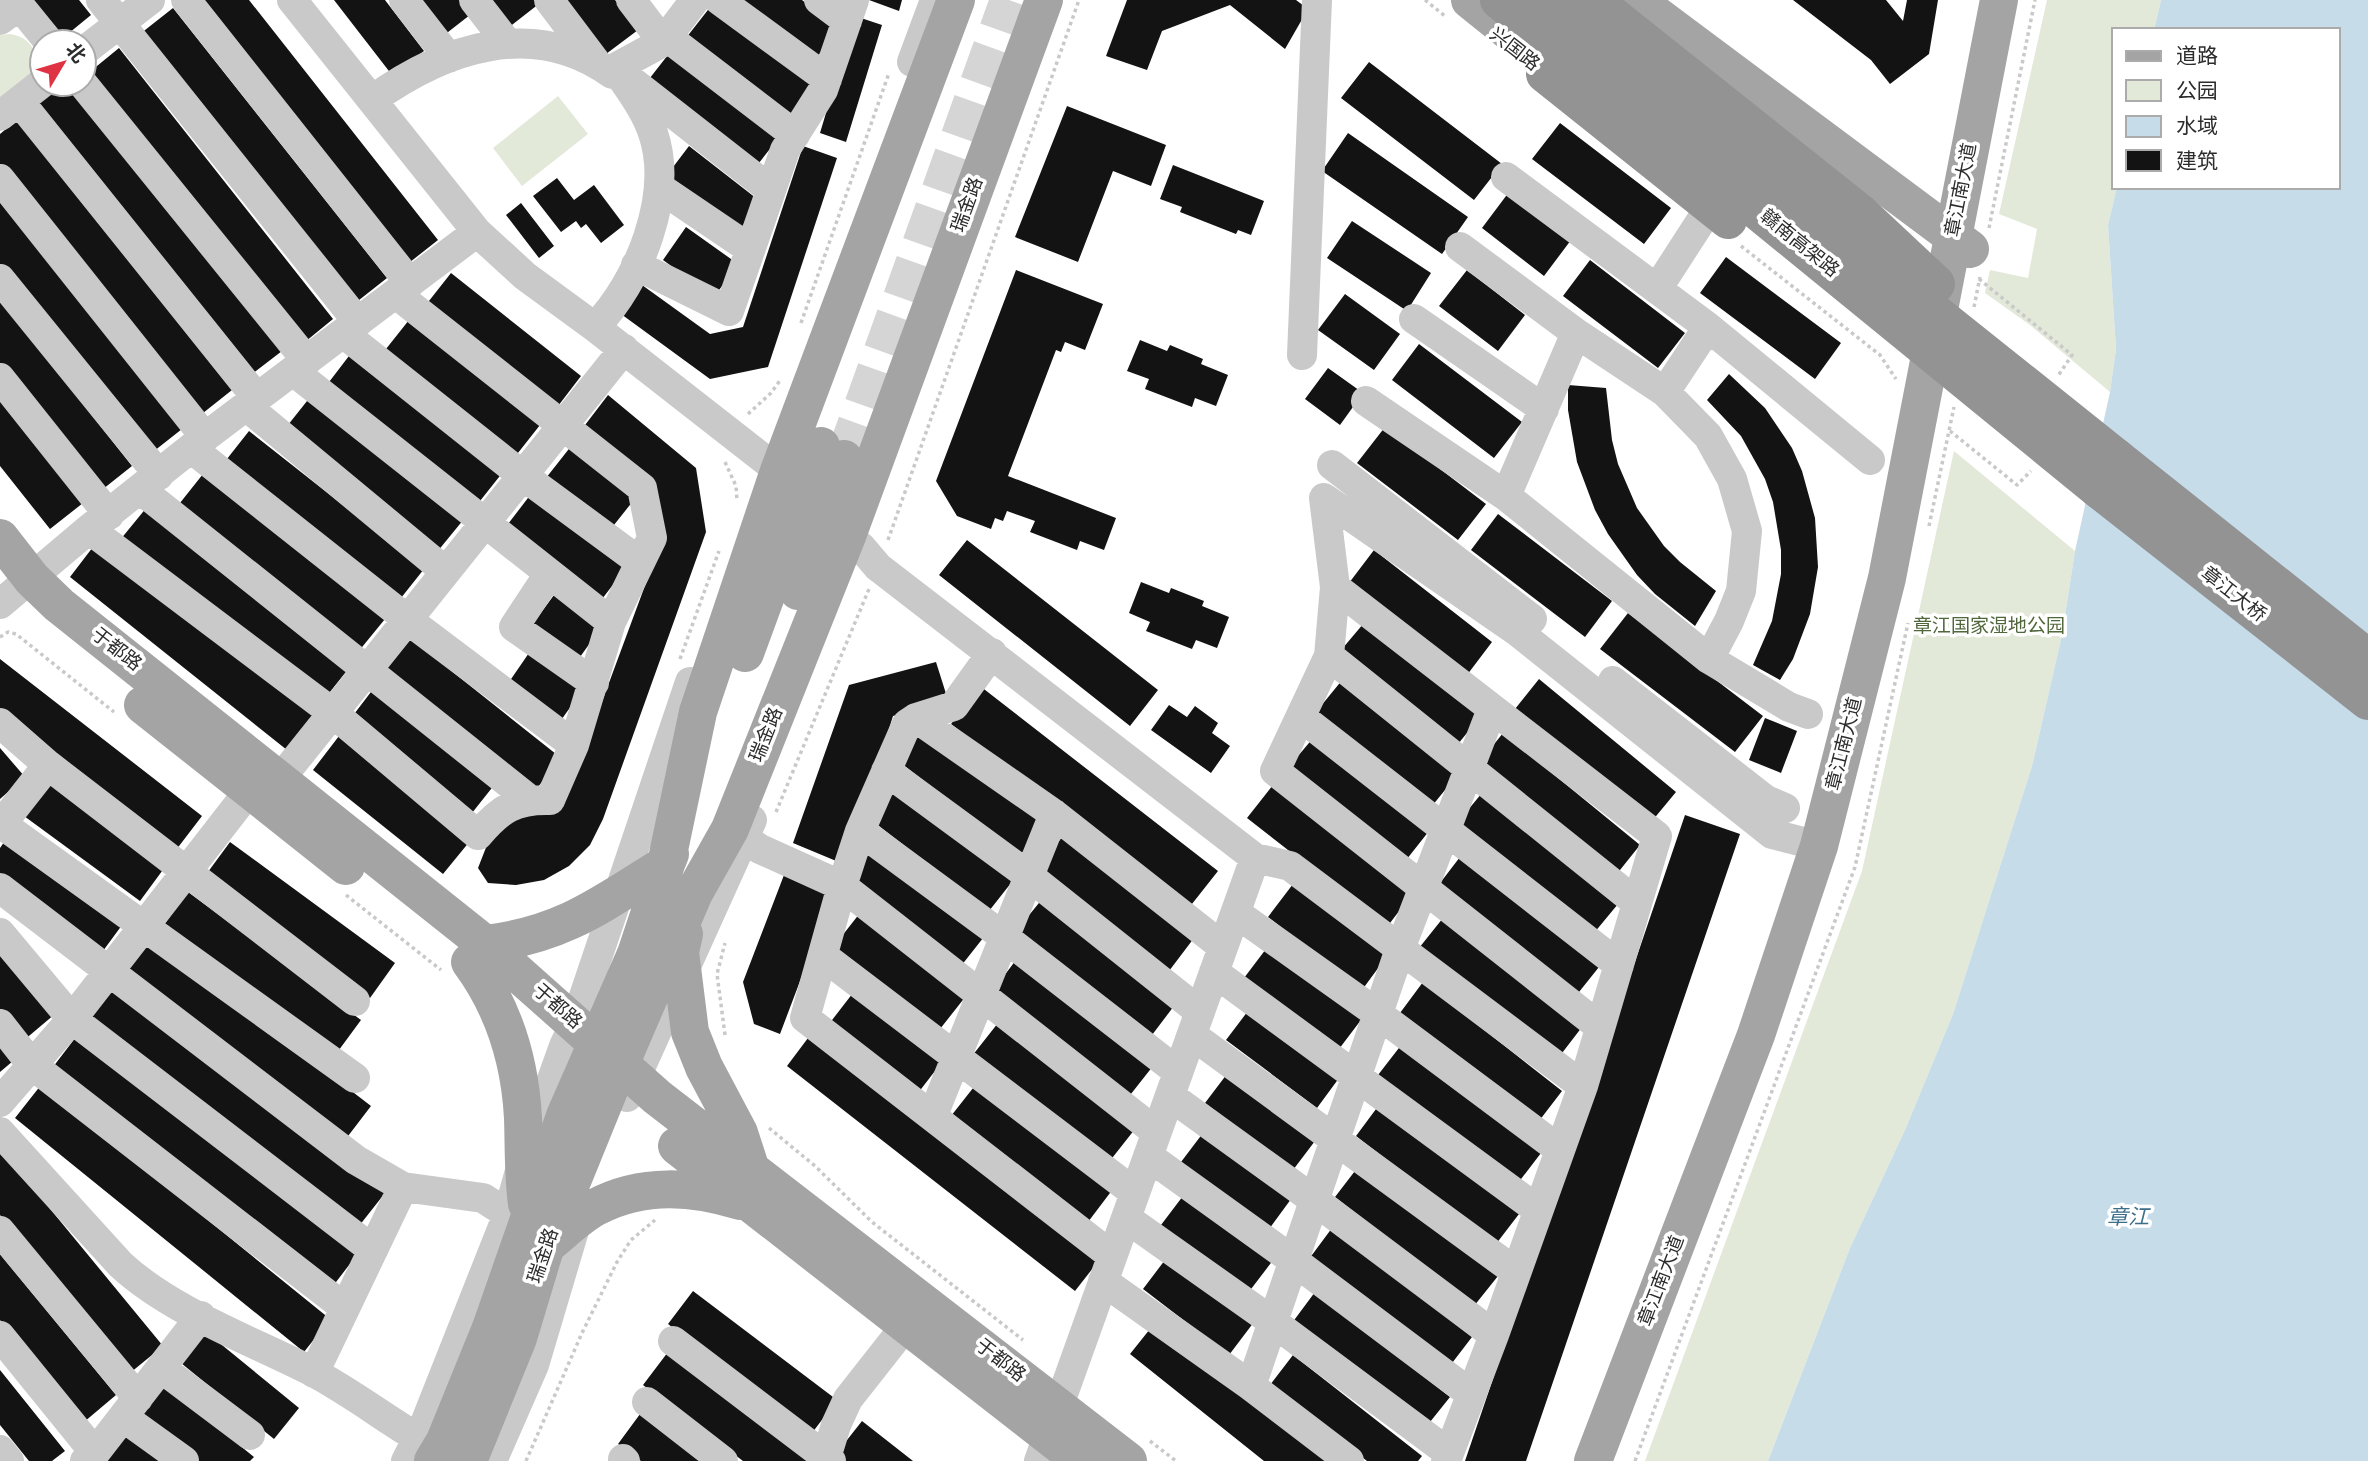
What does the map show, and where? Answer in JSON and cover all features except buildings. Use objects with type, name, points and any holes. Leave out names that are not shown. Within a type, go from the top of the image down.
[{"type":"highway","name":"赣南高架路","points":[[1499,0],[2107,474]]},
{"type":"highway","name":"赣南高架路","points":[[1543,0],[2107,474]]},
{"type":"highway","points":[[1593,0],[1859,212],[2107,474]]},
{"type":"highway","points":[[1545,74],[2036,466],[2107,474]]},
{"type":"highway","name":"章江大桥","points":[[2107,474],[2368,658]]},
{"type":"highway","name":"章江大桥","points":[[2107,474],[2368,701]]},
{"type":"main road","name":"瑞金路","points":[[432,1455],[518,1338],[540,1225],[601,1065],[666,864],[698,712],[772,466],[956,0]]},
{"type":"main road","name":"瑞金路","points":[[601,1065],[694,893],[745,838],[862,550],[1044,0]]},
{"type":"main road","name":"兴国路","points":[[1451,0],[1545,74]]},
{"type":"main road","points":[[1470,0],[1936,371]]},
{"type":"main road","points":[[1636,0],[1967,255]]},
{"type":"main road","name":"章江南大道","points":[[1967,255],[1999,0]]},
{"type":"main road","name":"章江南大道","points":[[1593,1461],[1756,1035],[1819,846],[1967,255],[2020,0]]},
{"type":"main road","name":"章江南大道","points":[[1618,1461],[1771,1049],[1838,847],[1903,580],[1936,371]]},
{"type":"main road","points":[[833,453],[694,893],[680,953],[690,1032],[709,1078],[738,1133],[751,1187],[702,1191],[656,1190],[614,1199],[595,1208],[540,1225],[523,1160],[522,1108],[515,1059],[498,1008],[486,984],[478,953],[539,935],[585,915],[666,864],[833,453]]},
{"type":"main road","name":"于都路","points":[[0,538],[11,589],[59,605],[265,785],[478,953],[601,1065],[1081,1461]]},
{"type":"main road","name":"于都路","points":[[751,1187],[907,1324],[1048,1434],[1137,1449]]},
{"type":"street","points":[[101,0],[351,327],[522,475],[640,562]]},
{"type":"street","points":[[98,40],[150,0]]},
{"type":"street","points":[[0,378],[99,522],[478,835],[495,815],[508,807],[530,800],[550,800],[574,745],[611,622],[652,538],[642,488],[563,425],[403,288],[186,0]]},
{"type":"street","points":[[292,0],[477,232],[525,276],[624,349],[772,466]]},
{"type":"street","points":[[404,0],[449,58]]},
{"type":"street","points":[[474,0],[508,44]]},
{"type":"street","points":[[549,0],[638,102],[658,152],[660,188],[651,228],[621,294],[595,327]]},
{"type":"street","points":[[631,0],[665,39],[794,135]]},
{"type":"street","points":[[605,65],[665,39],[695,0]]},
{"type":"street","points":[[719,0],[827,79]]},
{"type":"street","points":[[636,265],[729,311],[785,150],[823,90],[850,11],[819,0]]},
{"type":"street","points":[[601,1065],[620,893],[649,802],[772,466],[935,0]]},
{"type":"street","points":[[1061,0],[862,550],[1255,858],[1290,866],[1583,1086]]},
{"type":"street","points":[[1302,355],[1317,0]]},
{"type":"street","points":[[12,9],[33,28]]},
{"type":"street","points":[[372,100],[416,72],[449,58],[508,44],[538,43],[558,46],[605,65],[771,190]]},
{"type":"street","points":[[94,98],[300,366],[483,523],[611,622]]},
{"type":"street","points":[[20,100],[251,402],[445,571]]},
{"type":"street","points":[[1506,177],[1709,327],[1870,460]]},
{"type":"street","points":[[0,179],[198,443],[408,620],[574,745]]},
{"type":"street","points":[[660,188],[750,249]]},
{"type":"street","points":[[1657,289],[1701,221]]},
{"type":"street","points":[[11,589],[251,402],[477,232]]},
{"type":"street","points":[[1460,247],[1576,333],[1665,392],[1708,436],[1732,479],[1747,531],[1741,591],[1730,621],[1709,659]]},
{"type":"street","points":[[0,279],[150,482],[367,670],[530,800]]},
{"type":"street","points":[[1414,319],[1544,409]]},
{"type":"street","points":[[1665,392],[1709,327]]},
{"type":"street","points":[[1506,496],[1576,333]]},
{"type":"street","points":[[0,1102],[72,1019],[235,807],[265,785],[333,713],[624,349]]},
{"type":"street","points":[[1366,401],[1506,496],[1709,659],[1790,707],[1808,714]]},
{"type":"street","points":[[1332,465],[1766,800],[1785,808]]},
{"type":"street","points":[[1600,1027],[1275,771],[1329,656],[1335,587],[1324,498],[1518,632],[1772,834],[1819,846]]},
{"type":"street","points":[[549,574],[514,627],[594,683]]},
{"type":"street","points":[[823,956],[956,1056],[1130,1206],[1273,1322],[1447,1457],[1494,1335],[1583,1086],[1657,836],[1335,587]]},
{"type":"street","points":[[992,653],[954,706],[916,718],[907,724],[860,831],[804,1018],[933,1115],[1107,1268],[1251,1387],[1349,1461]]},
{"type":"street","points":[[1329,656],[1637,903]]},
{"type":"street","points":[[1251,1387],[1400,949],[1492,709]]},
{"type":"street","points":[[1301,717],[1619,965]]},
{"type":"street","points":[[916,718],[1055,814],[1357,1076],[1538,1210]]},
{"type":"street","points":[[0,723],[48,765],[355,1001]]},
{"type":"street","points":[[48,765],[0,824],[355,1078]]},
{"type":"street","points":[[886,771],[1029,876],[1196,1024],[1335,1138],[1516,1272]]},
{"type":"street","points":[[933,1115],[1055,814]]},
{"type":"street","points":[[860,831],[1004,937],[1174,1084],[1314,1200],[1494,1335]]},
{"type":"street","points":[[523,1160],[681,974],[745,838],[842,886],[981,995],[1152,1144],[1294,1261],[1471,1394]]},
{"type":"street","points":[[1048,1434],[1255,858]]},
{"type":"street","points":[[0,888],[356,1160],[403,1187],[483,1198],[540,1225]]},
{"type":"street","points":[[1236,913],[1378,1014],[1560,1150]]},
{"type":"street","points":[[0,933],[72,1019],[373,1250]]},
{"type":"street","points":[[0,1024],[32,1065],[345,1308]]},
{"type":"street","points":[[0,1132],[139,1282],[164,1298],[314,1373],[432,1455],[540,1225]]},
{"type":"street","points":[[314,1373],[403,1187]]},
{"type":"street","points":[[492,1461],[534,1365],[540,1225]]},
{"type":"street","points":[[0,1231],[131,1408],[184,1461]]},
{"type":"street","points":[[0,1336],[90,1457],[201,1317]]},
{"type":"street","points":[[673,1341],[828,1460],[836,1425],[848,1399],[907,1324]]},
{"type":"street","points":[[161,1368],[250,1435]]},
{"type":"street","points":[[647,1402],[723,1461]]},
{"type":"street","points":[[0,1450],[9,1461]]},
{"type":"path","points":[[745,838],[1079,0]]},
{"type":"path","points":[[800,325],[892,65]]},
{"type":"path","points":[[1967,255],[2072,355],[2059,373]]},
{"type":"path","points":[[740,416],[749,414],[758,407],[782,377]]},
{"type":"path","points":[[1950,431],[2017,485],[2024,477]]},
{"type":"path","points":[[726,941],[717,974],[726,1046]]},
{"type":"path","points":[[763,1122],[815,1166],[872,1222],[1025,1342]]},
{"type":"path","points":[[526,1461],[582,1333],[617,1262],[631,1240],[659,1218]]},
{"type":"path","points":[[1137,1449],[1176,1461]]},
{"type":"green space","points":[[2047,0],[2161,0],[2154,28],[2112,28],[2112,189],[2117,189],[2108,225],[2116,349],[2110,392],[2030,325],[1985,293],[1990,270],[2028,278],[2037,229],[1999,214]]},
{"type":"green space","points":[[10,34],[28,42],[28,79],[0,102],[0,35]]},
{"type":"green space","points":[[558,96],[588,134],[522,186],[493,148]]},
{"type":"green space","name":"章江国家湿地公园","points":[[1954,451],[2075,551],[2062,635],[2032,766],[1953,1014],[1905,1130],[1850,1248],[1768,1461],[1645,1461],[1862,871]]},
{"type":"water","name":"章江","points":[[2161,0],[2368,0],[2368,1461],[1768,1461],[1850,1248],[1905,1130],[1953,1014],[2032,766],[2062,635],[2075,551],[2110,392],[2116,349],[2108,225],[2117,189],[2340,189],[2340,28],[2154,28]]},
{"type":"tunnel","points":[[844,459],[1009,0]]}]
